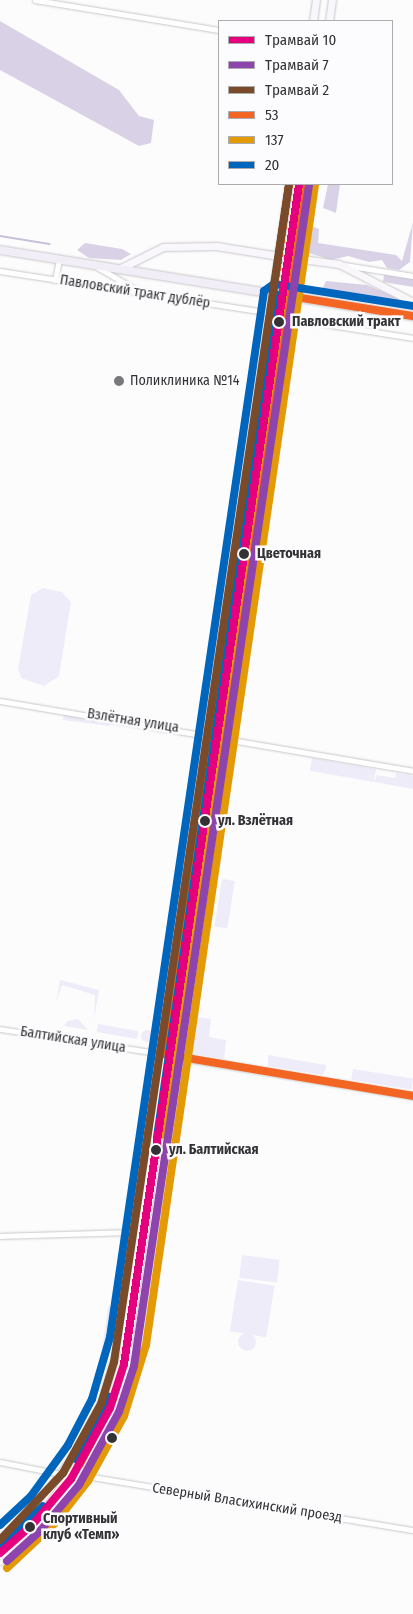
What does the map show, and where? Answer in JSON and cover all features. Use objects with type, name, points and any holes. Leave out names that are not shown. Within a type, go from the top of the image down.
[{"type":"main road","points":[[312,20],[316,0]]},
{"type":"main road","points":[[329,20],[332,0]]},
{"type":"main road","points":[[0,1539],[61,1475],[92,1423],[109,1382],[137,1232],[289,185]]},
{"type":"main road","points":[[0,1561],[48,1516],[80,1475],[114,1412],[136,1343],[306,185]]},
{"type":"main road","points":[[119,269],[163,247],[216,246],[278,256]]},
{"type":"main road","points":[[0,250],[413,316]]},
{"type":"main road","points":[[295,258],[339,264],[413,302]]},
{"type":"main road","points":[[246,480],[262,482]]},
{"type":"main road","name":"Балтийская улица","points":[[163,1054],[413,1096]]},
{"type":"main road","points":[[156,1101],[172,1103]]},
{"type":"street","points":[[34,0],[218,30]]},
{"type":"street","points":[[55,280],[59,259]]},
{"type":"street","points":[[91,264],[144,294]]},
{"type":"street","points":[[339,264],[413,276]]},
{"type":"street","name":"Павловский тракт дублёр","points":[[0,271],[270,314]]},
{"type":"street","points":[[286,318],[413,338]]},
{"type":"street","name":"Взлётная улица","points":[[0,701],[209,733],[413,771]]},
{"type":"street","name":"Балтийская улица","points":[[0,1029],[163,1054]]},
{"type":"street","points":[[0,1236],[137,1232]]},
{"type":"street","points":[[0,1462],[61,1475]]},
{"type":"street","name":"Северный Власихинский проезд","points":[[80,1475],[413,1530]]},
{"type":"shaded area","points":[[0,21],[119,90],[139,116],[154,120],[151,143],[139,146],[0,70]]},
{"type":"shaded area","points":[[328,185],[340,185],[336,213],[323,208]]},
{"type":"shaded area","points":[[413,222],[410,262],[399,270],[387,268],[382,260],[369,262],[348,256],[331,260],[309,253],[303,246],[306,224],[319,229],[318,243],[396,255],[402,261]]},
{"type":"shaded area","points":[[85,243],[122,249],[131,254],[121,260],[89,258],[77,250]]},
{"type":"shaded area","points":[[384,275],[413,279],[413,287],[383,282]]},
{"type":"shaded area","points":[[326,281],[367,285],[408,302],[406,306],[321,291]]},
{"type":"shaded area","points":[[43,588],[62,592],[71,602],[59,676],[44,686],[21,678],[18,669],[31,595]]},
{"type":"shaded area","points":[[64,712],[110,721],[109,726],[63,720]]},
{"type":"shaded area","points":[[312,758],[376,769],[374,782],[310,771]]},
{"type":"shaded area","points":[[396,773],[413,776],[413,789],[374,782],[377,775],[395,778]]},
{"type":"shaded area","points":[[217,854],[222,854],[214,906],[204,901]]},
{"type":"shaded area","points":[[222,879],[235,881],[227,928],[214,926]]},
{"type":"shaded area","points":[[200,952],[207,953],[198,1017],[211,1019],[209,1037],[226,1040],[224,1059],[188,1053],[183,1047],[195,993],[196,956]]},
{"type":"shaded area","points":[[60,980],[99,990],[94,1020],[95,995],[62,985],[56,1003]]},
{"type":"shaded area","points":[[78,1019],[88,1030],[64,1026],[67,1021]]},
{"type":"shaded area","points":[[98,1024],[138,1031],[137,1039],[97,1032]]},
{"type":"shaded area","points":[[145,1030],[149,1030],[153,1036],[149,1042],[145,1042],[141,1038],[141,1034]]},
{"type":"shaded area","points":[[268,1055],[326,1065],[326,1068],[323,1075],[268,1066]]},
{"type":"shaded area","points":[[353,1069],[413,1079],[412,1089],[351,1080]]},
{"type":"shaded area","points":[[242,1255],[280,1260],[277,1282],[239,1278]]},
{"type":"shaded area","points":[[238,1280],[275,1286],[266,1337],[230,1331]]},
{"type":"shaded area","points":[[108,1306],[115,1307],[107,1356],[101,1355]]},
{"type":"shaded area","points":[[247,1333],[253,1336],[256,1342],[253,1348],[247,1351],[241,1348],[238,1342],[241,1336]]},
{"type":"waterway","points":[[0,236],[49,244]]},
{"type":"tram line","name":"2","points":[[0,1540],[63,1473],[101,1404],[114,1362],[289,185]]},
{"type":"tram line","name":"10","points":[[0,1553],[33,1524],[71,1479],[110,1408],[124,1364],[299,185]]},
{"type":"tram line","name":"7","points":[[7,1561],[40,1531],[79,1485],[119,1412],[134,1366],[309,185]]},
{"type":"transit line","name":"53","points":[[289,185],[163,1054],[413,1096]]},
{"type":"transit line","name":"137","points":[[161,1135],[299,185]]},
{"type":"transit line","name":"53","points":[[179,1057],[305,185]]},
{"type":"transit line","name":"137","points":[[7,1568],[55,1523],[88,1481],[124,1416],[146,1345],[315,185]]},
{"type":"transit line","name":"20","points":[[0,1525],[31,1496],[68,1445],[92,1399],[110,1337],[264,291],[274,284],[413,306]]},
{"type":"transit line","name":"20","points":[[157,1137],[279,295]]},
{"type":"transit line","name":"53","points":[[289,296],[413,316]]},
{"type":"transit line","name":"20","points":[[77,1460],[109,1397]]},
{"type":"transit line","name":"137","points":[[80,1464],[113,1399]]},
{"type":"transit line","name":"20","points":[[0,1547],[43,1506]]},
{"type":"transit line","name":"137","points":[[7,1546],[47,1508]]},
{"type":"place","name":"Павловский тракт","points":[[279,322]]},
{"type":"place","name":"Поликлиника №14","points":[[119,381]]},
{"type":"place","name":"Цветочная","points":[[244,554]]},
{"type":"place","name":"ул. Взлётная","points":[[205,821]]},
{"type":"place","name":"ул. Балтийская","points":[[156,1150]]},
{"type":"place","name":"Спортивный клуб «Темп»","points":[[30,1527]]}]
